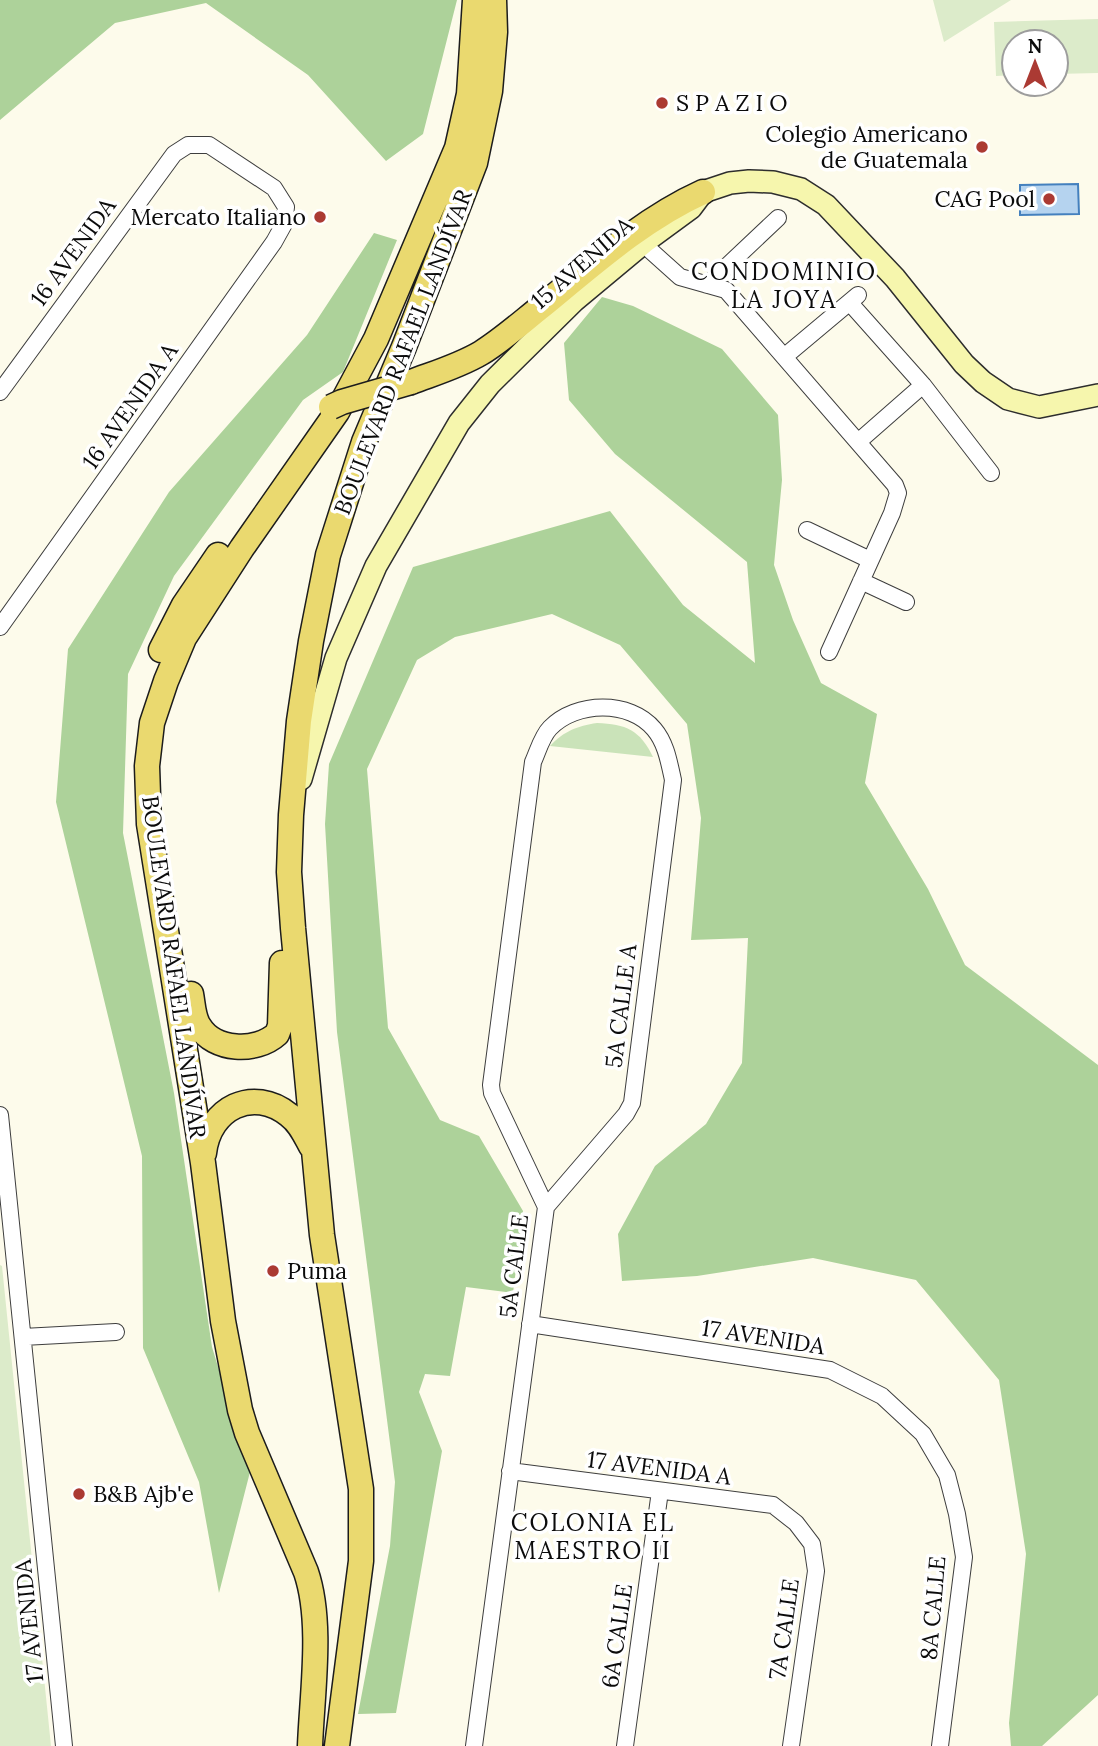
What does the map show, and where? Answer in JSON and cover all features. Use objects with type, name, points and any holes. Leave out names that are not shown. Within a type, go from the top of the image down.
[{"type":"main road","name":"BOULEVARD RAFAEL LANDÍVAR","points":[[310,1746],[315,1617],[311,1592],[306,1572],[247,1433],[240,1410],[223,1321],[202,1163],[149,824],[147,766],[152,723],[184,638],[242,548],[337,412],[376,339],[457,148],[469,94],[475,0]]},
{"type":"main road","name":"BOULEVARD RAFAEL LANDÍVAR","points":[[337,1746],[361,1561],[361,1489],[322,1235],[289,872],[299,721],[320,588],[360,455],[475,163],[490,91],[495,32],[494,0]]},
{"type":"main road","points":[[289,872],[280,915],[282,1017],[277,1034],[266,1042],[245,1046],[229,1046],[213,1041],[197,1021],[182,955],[150,884],[138,833],[133,792],[133,771],[145,689],[158,656],[184,605],[295,446],[317,419],[342,402],[411,382],[481,353],[500,341],[600,258],[681,202],[699,194]]},
{"type":"main road","points":[[202,1163],[204,1145],[212,1124],[220,1114],[249,1102],[277,1107],[290,1115],[301,1127],[315,1153]]},
{"type":"street","name":"16 AVENIDA","points":[[0,392],[174,154],[188,145],[209,145],[274,188],[286,207]]},
{"type":"street","name":"15 AVENIDA","points":[[291,815],[336,658],[376,566],[459,424],[490,384],[574,301],[646,241],[691,208],[699,194],[730,183],[749,181],[773,182],[801,189],[826,205],[895,278],[964,364],[1008,400],[1039,407],[1098,394]]},
{"type":"street","name":"16 AVENIDA A","points":[[0,627],[274,242],[284,224],[286,207]]},
{"type":"street","points":[[708,285],[778,218]]},
{"type":"street","points":[[646,241],[651,251],[680,278],[726,290],[895,485],[898,493],[892,513],[829,652]]},
{"type":"street","points":[[784,357],[854,299],[991,473]]},
{"type":"street","points":[[858,442],[923,384]]},
{"type":"street","points":[[807,530],[870,560]]},
{"type":"street","points":[[861,581],[906,602]]},
{"type":"street","name":"5A CALLE","points":[[474,1746],[546,1207],[492,1093],[491,1085],[533,762],[549,729],[562,719],[578,710],[617,709],[634,714],[654,729],[667,752],[673,780]]},
{"type":"street","name":"5A CALLE A","points":[[546,1207],[626,1114],[632,1103],[673,780]]},
{"type":"street","name":"17 AVENIDA","points":[[0,1115],[64,1746]]},
{"type":"street","name":"17 AVENIDA","points":[[530,1324],[830,1370],[882,1396],[923,1434],[947,1475]]},
{"type":"street","points":[[23,1337],[116,1332]]},
{"type":"street","name":"17 AVENIDA A","points":[[510,1471],[773,1505],[796,1523]]},
{"type":"street","name":"8A CALLE","points":[[940,1746],[964,1557],[947,1475]]},
{"type":"street","name":"6A CALLE","points":[[625,1746],[660,1491]]},
{"type":"street","name":"7A CALLE","points":[[791,1746],[816,1571],[812,1544],[796,1523]]},
{"type":"green space","points":[[0,0],[457,0],[423,134],[386,161],[308,75],[206,3],[115,23],[0,120]]},
{"type":"green space","points":[[933,0],[1011,0],[944,42]]},
{"type":"green space","points":[[1098,19],[1098,73],[1070,74],[1070,28],[1000,28],[1000,76],[996,76],[994,22]]},
{"type":"green space","points":[[374,233],[397,240],[343,372],[303,400],[174,576],[128,674],[123,833],[174,1093],[212,1347],[250,1472],[219,1593],[199,1482],[143,1348],[142,1156],[56,802],[68,649],[169,492],[307,335]]},
{"type":"green space","points":[[602,297],[633,306],[722,349],[778,415],[782,480],[774,565],[793,620],[821,683],[877,714],[865,783],[928,889],[965,965],[1098,1065],[1098,1695],[1042,1746],[1011,1746],[1009,1723],[1026,1554],[999,1380],[916,1280],[813,1258],[697,1276],[622,1281],[618,1234],[655,1166],[706,1124],[742,1063],[748,938],[691,940],[701,818],[687,724],[620,645],[552,614],[455,637],[417,660],[367,769],[388,1028],[440,1120],[479,1136],[523,1211],[513,1293],[466,1287],[450,1376],[425,1374],[419,1392],[442,1451],[396,1713],[358,1714],[390,1546],[395,1482],[337,1032],[325,824],[329,764],[413,567],[610,511],[683,605],[755,663],[747,562],[615,454],[569,400],[564,343]]},
{"type":"green space","points":[[597,723],[631,730],[643,740],[653,757],[550,746],[571,730]]},
{"type":"green space","points":[[0,1265],[2,1266],[51,1746],[0,1746]]},
{"type":"water","name":"CAG Pool","points":[[1078,184],[1079,214],[1020,215],[1020,185]]},
{"type":"place","name":"S P A Z I O","points":[[662,103]]},
{"type":"place","name":"Colegio Americano de Guatemala","points":[[982,147]]},
{"type":"place","name":"CAG Pool","points":[[1049,199]]},
{"type":"place","name":"Mercato Italiano","points":[[320,217]]},
{"type":"place","name":"Puma","points":[[273,1271]]},
{"type":"place","name":"B&B Ajb'e","points":[[79,1494]]},
{"type":"district","name":"CONDOMINIO LA JOYA","points":[[784,286]]},
{"type":"district","name":"COLONIA EL MAESTRO II","points":[[593,1537]]}]
